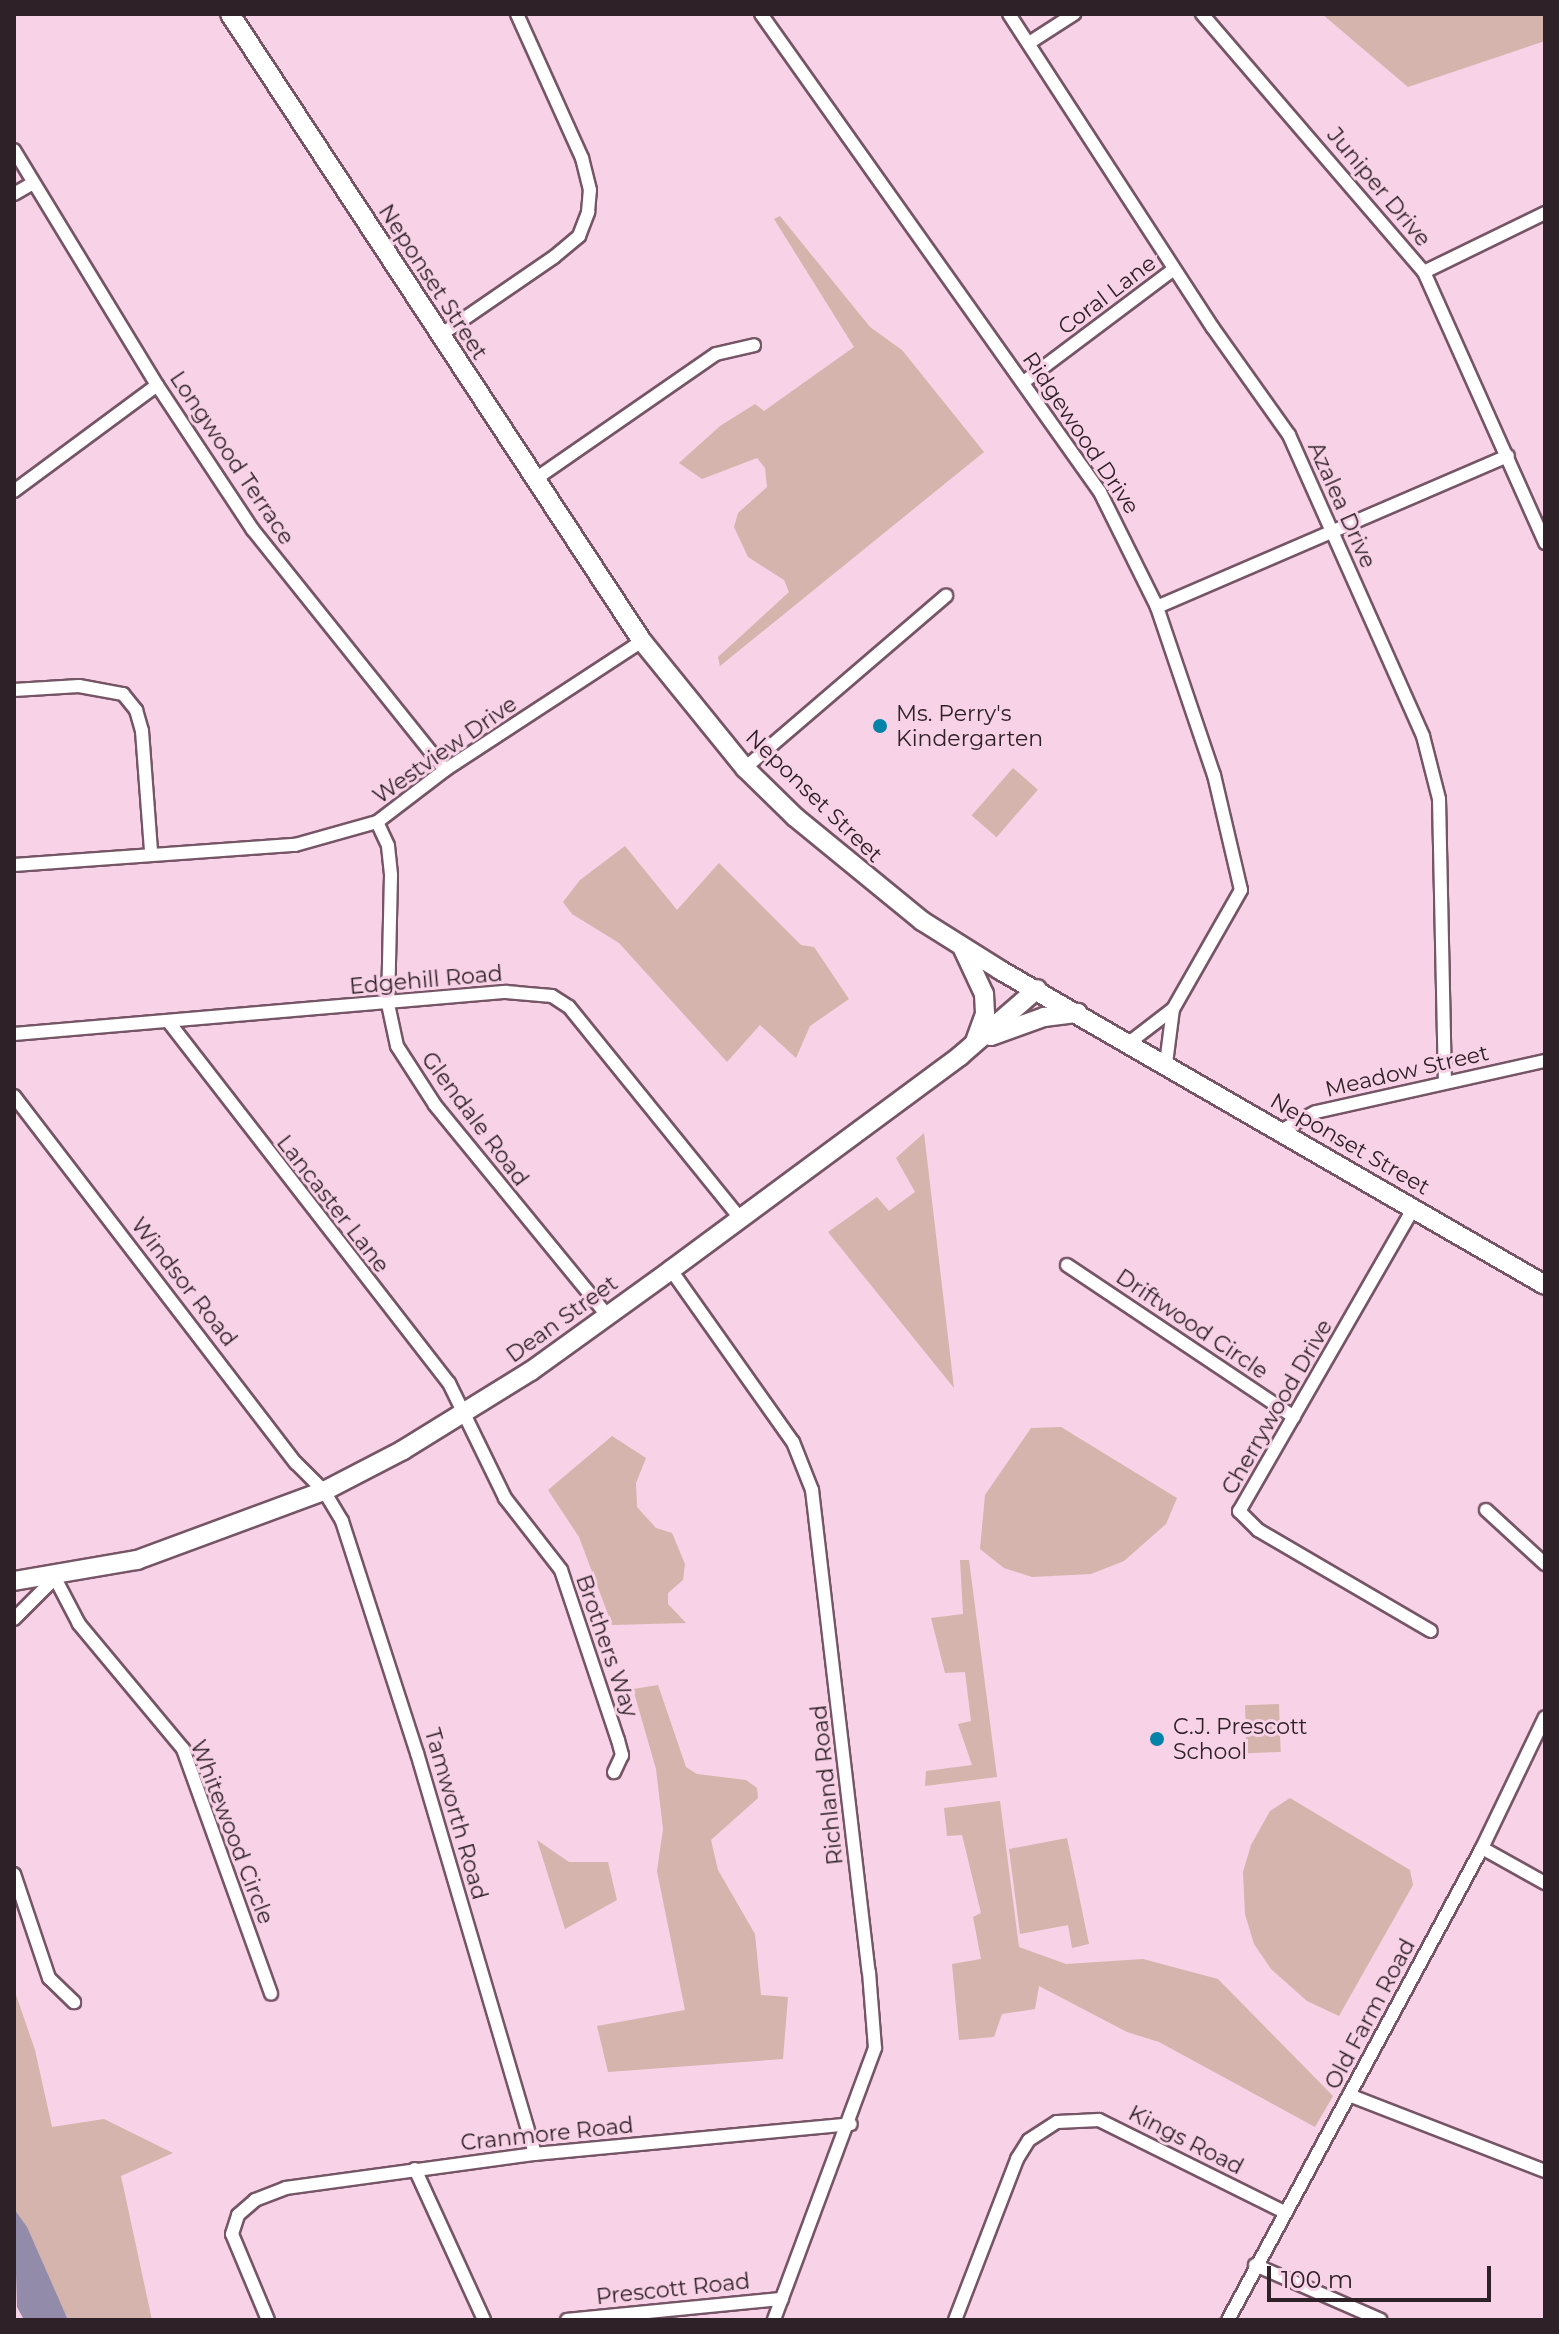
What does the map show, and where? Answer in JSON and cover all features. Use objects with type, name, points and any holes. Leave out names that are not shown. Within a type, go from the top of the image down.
[{"type":"main road","name":"Neponset Street","points":[[230,14],[642,641],[745,768],[858,873],[961,945],[1545,1285]]},
{"type":"main road","points":[[961,945],[984,994],[985,1014],[974,1044]]},
{"type":"main road","name":"Dean Street","points":[[14,1581],[55,1578],[137,1560],[324,1491],[465,1414],[671,1270],[974,1044],[1037,989]]},
{"type":"main road","points":[[974,1044],[1022,1023],[1078,1013]]},
{"type":"street","points":[[439,336],[554,257],[579,236],[588,212],[590,190],[582,158],[517,14]]},
{"type":"street","name":"Ridgewood Drive","points":[[761,14],[1025,381],[1106,502],[1157,607],[1214,775],[1241,890],[1173,1009],[1166,1064]]},
{"type":"street","name":"Azalea Drive","points":[[1009,14],[1174,269],[1272,407],[1331,530],[1435,774],[1442,852],[1440,983],[1445,1081]]},
{"type":"street","points":[[1029,43],[1074,14]]},
{"type":"street","name":"Juniper Drive","points":[[1202,14],[1406,244],[1424,272],[1545,543]]},
{"type":"street","name":"Longwood Terrace","points":[[14,150],[31,184],[157,385],[253,530],[445,770]]},
{"type":"street","points":[[14,194],[31,184]]},
{"type":"street","points":[[1424,272],[1545,213]]},
{"type":"street","name":"Coral Lane","points":[[1025,381],[1174,269]]},
{"type":"street","points":[[534,480],[716,354],[754,345]]},
{"type":"street","points":[[14,491],[157,385]]},
{"type":"street","points":[[1157,607],[1508,456]]},
{"type":"street","points":[[745,768],[946,596]]},
{"type":"street","name":"Westview Drive","points":[[14,865],[151,852],[295,845],[377,822],[445,770],[642,641]]},
{"type":"street","points":[[14,690],[79,686],[123,694],[136,710],[142,731],[151,852]]},
{"type":"street","name":"Glendale Road","points":[[377,822],[388,846],[391,875],[388,1004],[397,1046],[435,1105],[608,1316]]},
{"type":"street","name":"Edgehill Road","points":[[14,1034],[506,992],[552,996],[569,1007],[739,1217]]},
{"type":"street","name":"Ridgewood Drive","points":[[1130,1042],[1173,1009]]},
{"type":"street","name":"Lancaster Lane","points":[[168,1021],[449,1383],[465,1414]]},
{"type":"street","name":"Meadow Street","points":[[1282,1130],[1316,1112],[1545,1061]]},
{"type":"street","name":"Windsor Road","points":[[14,1096],[296,1463],[324,1491]]},
{"type":"street","name":"Cherrywood Drive","points":[[1413,1209],[1239,1511],[1243,1519],[1431,1631]]},
{"type":"street","name":"Driftwood Circle","points":[[1067,1265],[1294,1417]]},
{"type":"street","name":"Richland Road","points":[[671,1270],[793,1442],[812,1490],[875,2048],[851,2124],[774,2320]]},
{"type":"street","name":"Brothers Way","points":[[465,1414],[505,1498],[561,1570],[622,1755],[614,1772]]},
{"type":"street","name":"Tamworth Road","points":[[324,1491],[342,1521],[372,1608],[535,2154]]},
{"type":"street","points":[[1486,1510],[1545,1564]]},
{"type":"street","points":[[14,1619],[55,1578]]},
{"type":"street","name":"Whitewood Circle","points":[[55,1578],[79,1624],[183,1749],[271,1994]]},
{"type":"street","name":"Old Farm Road","points":[[1228,2320],[1282,2211],[1349,2095],[1482,1848],[1544,1722]]},
{"type":"street","points":[[1482,1848],[1545,1883]]},
{"type":"street","points":[[14,1874],[49,1978],[74,2002]]},
{"type":"street","points":[[1349,2095],[1545,2171]]},
{"type":"street","name":"Kings Road","points":[[955,2320],[1017,2159],[1029,2140],[1057,2122],[1099,2120],[1282,2211]]},
{"type":"street","name":"Cranmore Road","points":[[268,2320],[232,2234],[238,2215],[251,2202],[286,2188],[535,2154],[851,2124]]},
{"type":"street","points":[[415,2169],[484,2320]]},
{"type":"street","points":[[1255,2265],[1381,2320]]},
{"type":"street","name":"Prescott Road","points":[[567,2320],[782,2299]]},
{"type":"shaded area","points":[[1322,14],[1545,14],[1545,41],[1408,87]]},
{"type":"shaded area","points":[[780,216],[870,327],[902,350],[984,452],[720,666],[718,657],[789,592],[784,580],[748,557],[734,527],[738,513],[767,487],[765,468],[757,458],[702,479],[679,463],[720,426],[755,404],[764,411],[854,347],[774,219]]},
{"type":"shaded area","points":[[1013,768],[1038,790],[997,837],[972,816]]},
{"type":"shaded area","points":[[625,846],[677,910],[719,863],[801,945],[814,947],[849,999],[810,1026],[796,1058],[760,1025],[727,1062],[619,943],[572,914],[563,902],[580,880]]},
{"type":"shaded area","points":[[924,1133],[954,1388],[828,1232],[877,1197],[889,1211],[915,1192],[896,1158]]},
{"type":"shaded area","points":[[1061,1427],[1177,1498],[1166,1524],[1124,1561],[1091,1574],[1032,1577],[1004,1568],[980,1549],[985,1495],[1031,1428]]},
{"type":"shaded area","points":[[612,1436],[646,1458],[636,1483],[637,1507],[656,1528],[672,1533],[685,1564],[683,1580],[668,1593],[668,1604],[686,1623],[612,1625],[579,1537],[548,1490]]},
{"type":"shaded area","points":[[960,1560],[969,1560],[997,1777],[925,1786],[926,1771],[972,1765],[958,1724],[971,1721],[965,1672],[945,1673],[931,1618],[963,1614]]},
{"type":"shaded area","points":[[658,1685],[686,1767],[697,1774],[746,1780],[757,1788],[758,1798],[711,1840],[718,1870],[755,1934],[761,1995],[788,1997],[783,2059],[608,2072],[597,2026],[685,2010],[657,1871],[663,1829],[656,1769],[633,1689]]},
{"type":"shaded area","points":[[1279,1704],[1281,1752],[1247,1753],[1245,1705]]},
{"type":"shaded area","points":[[1290,1798],[1410,1870],[1413,1885],[1339,2016],[1307,2001],[1271,1969],[1254,1944],[1245,1914],[1243,1872],[1251,1845],[1270,1811]]},
{"type":"shaded area","points":[[1000,1801],[1019,1947],[1066,1964],[1143,1959],[1218,1979],[1333,2096],[1315,2127],[1159,2042],[1127,2032],[1039,1986],[1035,2009],[1002,2014],[994,2037],[959,2040],[952,1964],[981,1959],[973,1917],[981,1913],[962,1835],[947,1836],[944,1808]]},
{"type":"shaded area","points":[[1067,1838],[1089,1944],[1072,1948],[1068,1925],[1020,1934],[1009,1849]]},
{"type":"shaded area","points":[[537,1840],[569,1862],[608,1862],[617,1900],[565,1929]]},
{"type":"shaded area","points":[[14,1989],[35,2050],[52,2127],[104,2119],[173,2153],[121,2176],[152,2320],[68,2320],[14,2209]]},
{"type":"shaded area","points":[[14,2209],[27,2227],[68,2320],[24,2320],[17,2307]]},
{"type":"place","name":"Ms. Perry's Kindergarten","points":[[880,726]]},
{"type":"place","name":"C.J. Prescott School","points":[[1157,1739]]}]
